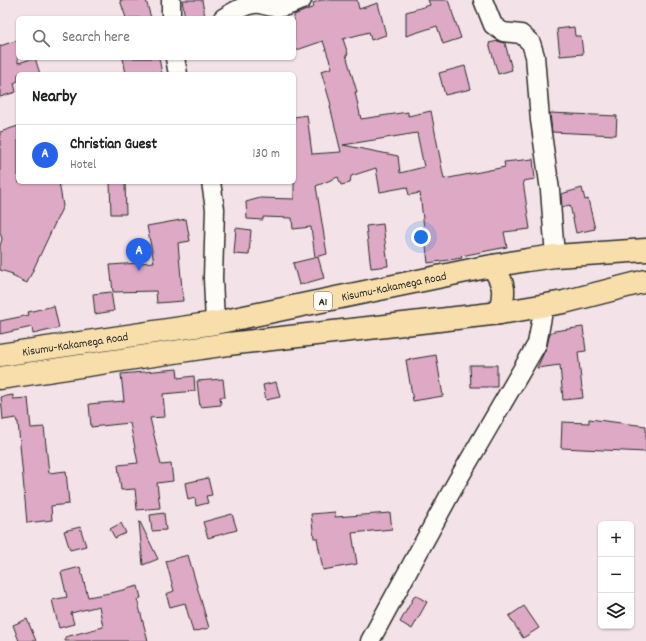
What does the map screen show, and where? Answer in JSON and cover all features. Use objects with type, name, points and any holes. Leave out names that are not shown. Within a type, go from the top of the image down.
[{"type":"highway","name":"Kisumu-Kakamega Road","points":[[0,355],[215,323],[493,266],[555,256],[646,250]]},
{"type":"highway","points":[[493,266],[502,281],[504,288],[500,312]]},
{"type":"highway","name":"Kisumu-Kakamega Road","points":[[0,378],[228,344],[544,306],[646,281]]},
{"type":"street","points":[[171,0],[171,16]]},
{"type":"street","points":[[227,16],[253,4],[260,4],[267,7],[282,7],[302,0]]},
{"type":"street","points":[[483,0],[493,25],[503,32],[521,34],[531,43],[535,56],[540,120],[550,190],[555,256]]},
{"type":"street","points":[[175,60],[178,72]]},
{"type":"street","points":[[210,184],[215,209],[213,278],[215,323]]},
{"type":"street","points":[[370,641],[456,483],[537,344],[544,306]]},
{"type":"building","points":[[120,0],[146,0],[150,16],[125,16]]},
{"type":"building","points":[[182,0],[202,0],[205,16],[185,16]]},
{"type":"building","points":[[321,0],[357,0],[359,9],[378,3],[386,35],[371,40],[369,32],[343,39],[357,92],[355,92],[361,119],[408,112],[408,116],[431,111],[444,179],[505,167],[504,162],[533,159],[535,179],[523,181],[530,229],[504,232],[507,247],[461,256],[462,258],[428,263],[420,193],[409,195],[407,187],[380,192],[376,168],[351,176],[350,183],[341,185],[338,177],[316,186],[327,254],[315,257],[311,227],[293,229],[292,218],[263,217],[263,220],[247,219],[246,202],[260,198],[294,199],[294,184],[296,184],[296,117],[307,115],[312,154],[341,152],[331,105],[321,71],[332,68],[323,41],[296,50],[296,16],[294,15],[314,7],[313,3]],"holes":[[[417,133],[424,167],[400,173],[398,156],[343,145]]]},
{"type":"building","points":[[428,0],[448,0],[461,38],[443,44],[437,26],[406,36],[406,12],[430,5]]},
{"type":"building","points":[[574,27],[575,36],[581,36],[583,54],[560,56],[557,29]]},
{"type":"building","points":[[16,41],[16,60],[18,60],[18,63],[28,60],[36,60],[39,72],[16,72],[16,82],[14,83],[16,92],[0,97],[0,46]]},
{"type":"building","points":[[498,41],[505,43],[512,70],[498,74],[489,43]]},
{"type":"building","points":[[123,60],[159,60],[162,72],[126,72]]},
{"type":"building","points":[[465,66],[471,89],[445,95],[439,73]]},
{"type":"building","points":[[550,113],[617,116],[616,135],[552,132]]},
{"type":"building","points":[[16,127],[16,184],[59,184],[63,206],[27,283],[12,276],[13,274],[0,270],[0,246],[2,239],[0,232],[0,132]]},
{"type":"building","points":[[110,184],[125,184],[126,214],[111,214]]},
{"type":"building","points":[[582,188],[585,200],[588,199],[595,229],[576,233],[570,205],[562,207],[561,194]]},
{"type":"building","points":[[186,219],[190,241],[178,243],[183,301],[157,303],[156,291],[113,292],[110,265],[154,262],[147,226]]},
{"type":"building","points":[[383,224],[388,266],[371,268],[366,226]]},
{"type":"building","points":[[236,228],[251,230],[249,255],[234,254]]},
{"type":"building","points":[[318,257],[324,278],[299,285],[293,263]]},
{"type":"building","points":[[111,292],[114,311],[95,314],[93,294]]},
{"type":"building","points":[[54,306],[59,328],[33,334],[32,327],[0,334],[0,321],[29,315],[28,312]]},
{"type":"building","points":[[583,327],[586,351],[578,352],[583,398],[563,400],[560,365],[537,368],[547,346],[550,333],[554,331]]},
{"type":"building","points":[[436,355],[443,396],[413,401],[406,360]]},
{"type":"building","points":[[470,365],[497,365],[497,387],[471,387]]},
{"type":"building","points":[[177,369],[178,378],[194,376],[195,391],[163,394],[165,417],[150,418],[161,465],[171,464],[173,481],[157,483],[160,508],[137,510],[135,489],[121,490],[118,465],[138,463],[130,423],[91,427],[89,404],[124,401],[121,374]]},
{"type":"building","points":[[223,379],[225,397],[220,397],[221,405],[200,407],[197,381]]},
{"type":"building","points":[[276,382],[280,397],[266,400],[263,385]]},
{"type":"building","points":[[13,395],[13,399],[28,398],[31,428],[44,427],[49,473],[66,471],[69,504],[51,506],[52,520],[27,523],[18,422],[16,418],[3,420],[1,397]]},
{"type":"building","points":[[589,419],[646,426],[646,452],[561,448],[562,422],[589,423]]},
{"type":"building","points":[[208,478],[212,495],[206,496],[208,503],[196,506],[195,498],[188,500],[185,483]]},
{"type":"building","points":[[335,512],[335,517],[390,513],[392,529],[352,533],[357,564],[323,570],[317,538],[314,538],[311,514]]},
{"type":"building","points":[[164,513],[166,530],[152,531],[150,515]]},
{"type":"building","points":[[232,514],[237,530],[208,538],[203,522]]},
{"type":"building","points":[[139,522],[158,559],[143,565]]},
{"type":"building","points":[[121,523],[126,533],[115,538],[110,529]]},
{"type":"building","points":[[80,527],[86,546],[70,550],[64,531]]},
{"type":"building","points":[[188,555],[209,628],[193,632],[185,603],[170,607],[166,594],[174,591],[166,561]]},
{"type":"building","points":[[80,567],[88,597],[138,586],[141,598],[137,599],[148,641],[65,641],[65,637],[103,627],[99,606],[71,613],[74,624],[59,628],[52,600],[67,597],[61,572]]},
{"type":"building","points":[[415,595],[427,602],[412,629],[400,622]]},
{"type":"building","points":[[524,606],[539,628],[523,638],[509,616]]},
{"type":"building","points":[[27,619],[36,641],[19,641],[13,625]]},
{"type":"place","name":"Christian Guest","points":[[139,271]]}]
